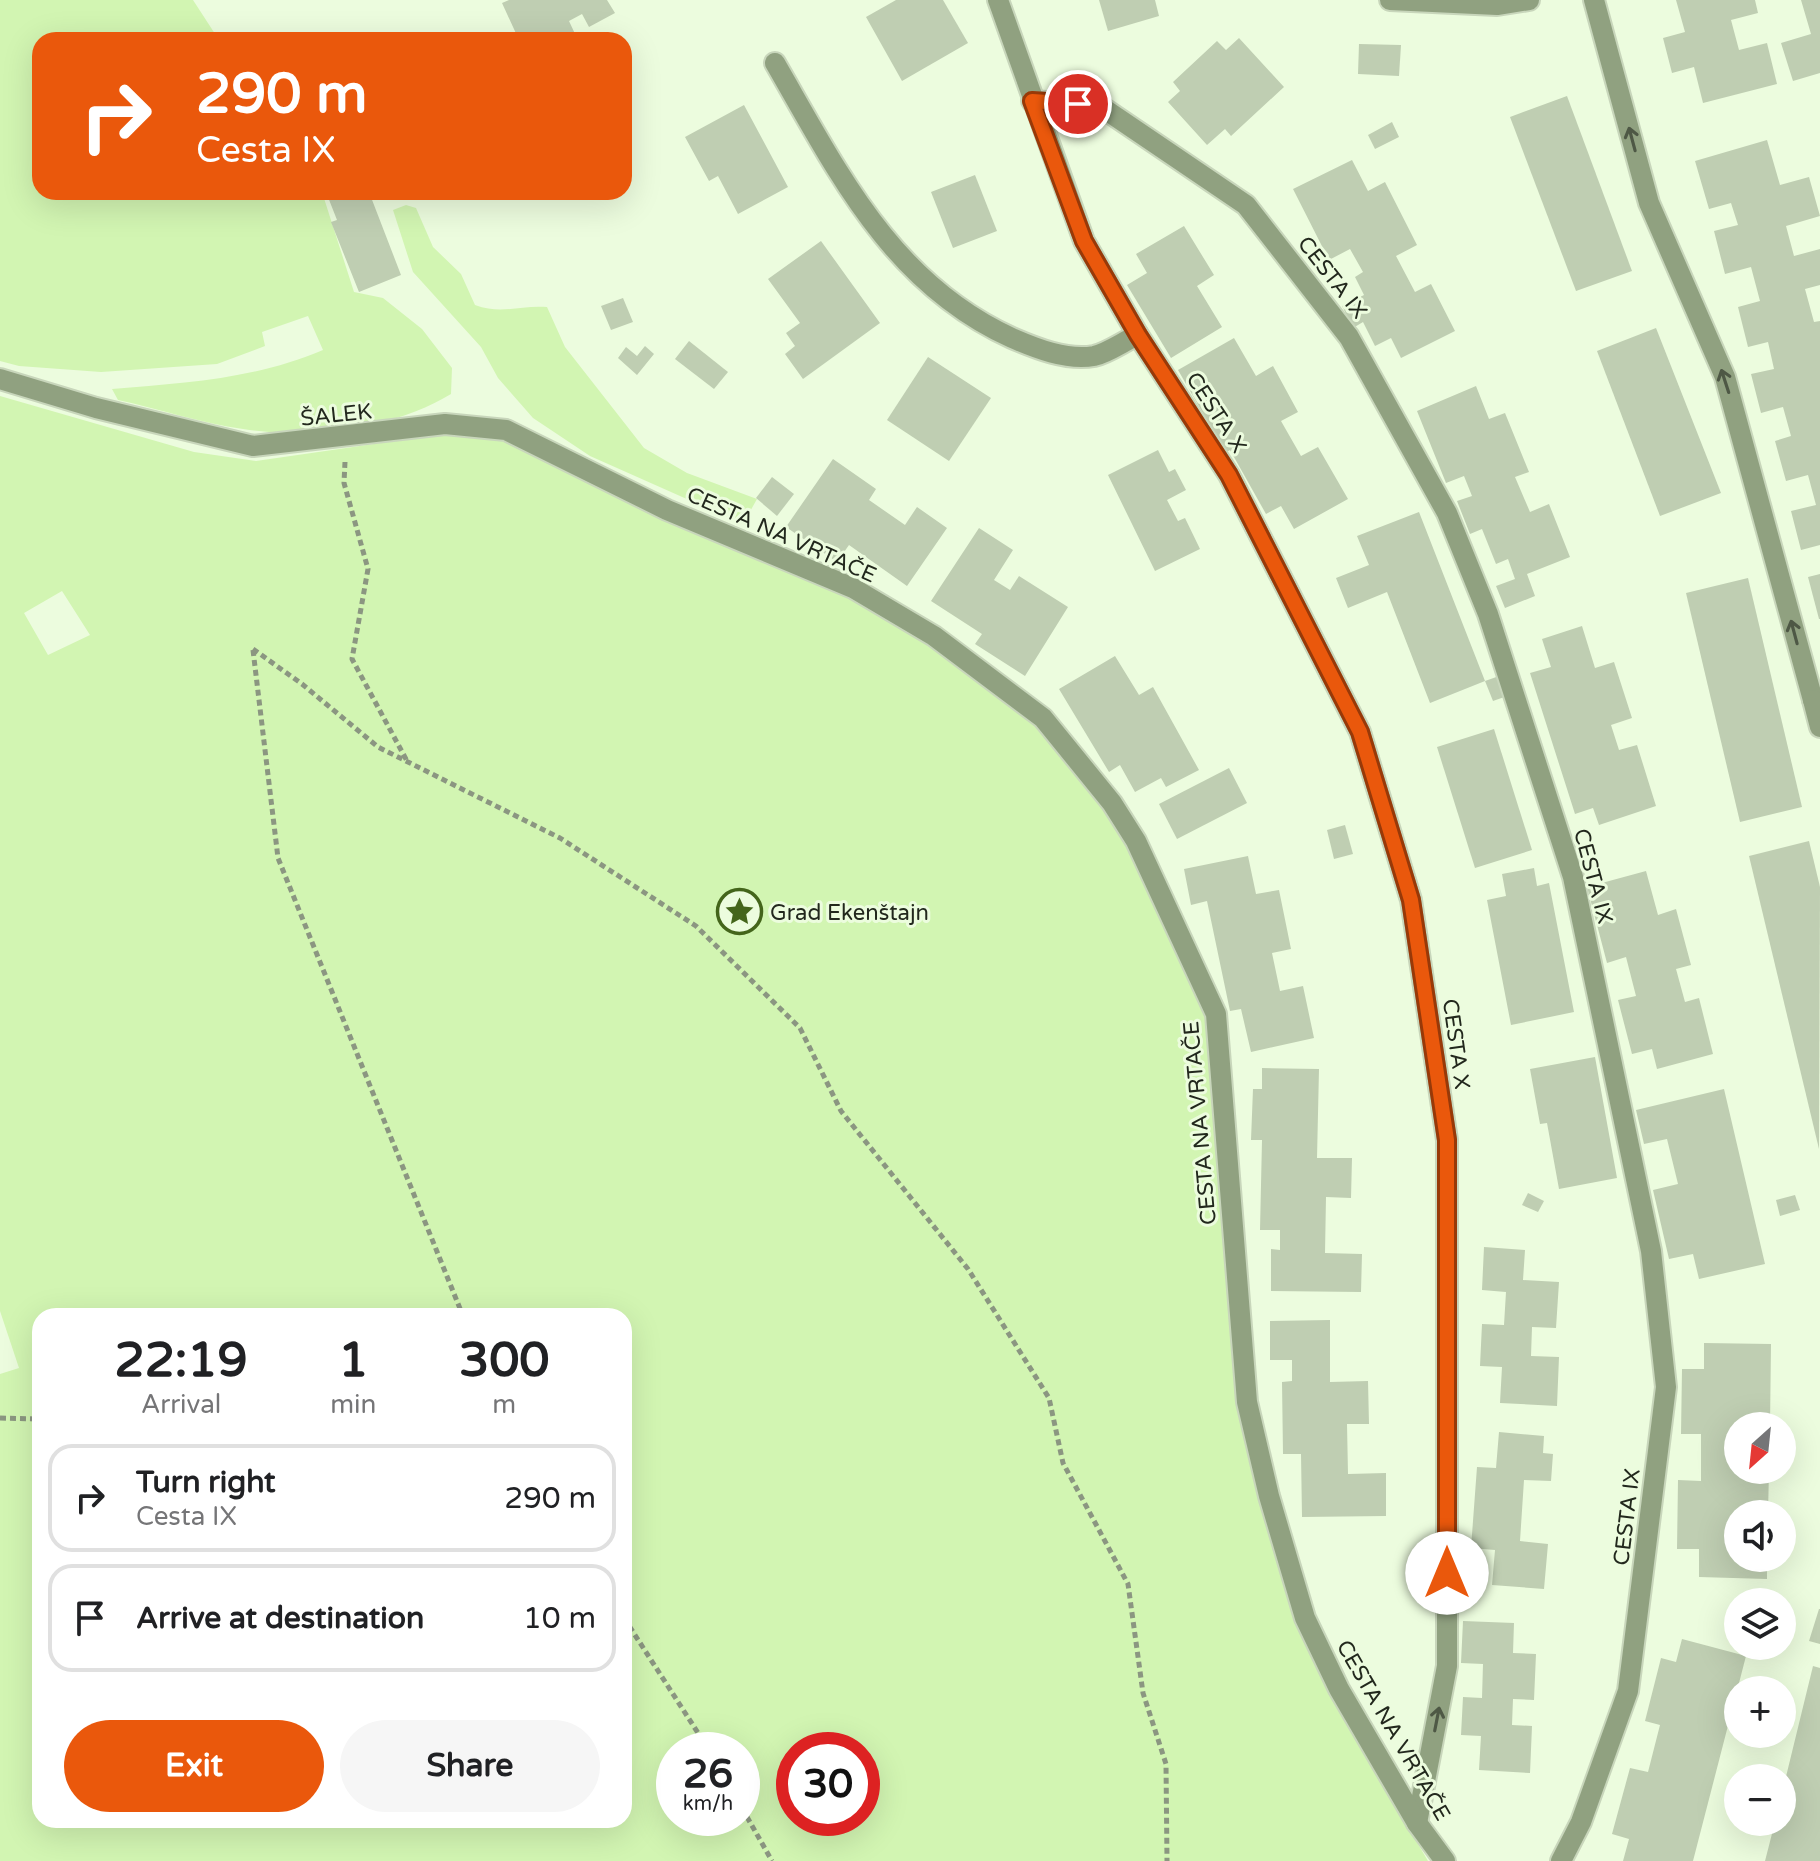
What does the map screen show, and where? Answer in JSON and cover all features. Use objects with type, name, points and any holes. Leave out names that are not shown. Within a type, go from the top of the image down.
[{"type":"street","name":"CESTA X","points":[[998,0],[1084,241],[1138,335],[1229,475],[1360,732],[1411,900],[1447,1140],[1447,1666],[1417,1823]]},
{"type":"street","points":[[1390,0],[1497,5],[1529,0]]},
{"type":"street","points":[[1594,0],[1649,203],[1725,377],[1817,699],[1820,727]]},
{"type":"street","points":[[775,63],[849,192],[907,267],[980,323],[1041,351],[1093,356],[1138,335]]},
{"type":"street","name":"CESTA IX","points":[[1032,101],[1100,106],[1246,205],[1349,337],[1453,528],[1488,614],[1573,877],[1651,1251],[1666,1387],[1628,1691],[1581,1822],[1561,1861]]},
{"type":"street","name":"ŠALEK","points":[[0,379],[96,408],[253,446],[445,424],[506,430],[667,510]]},
{"type":"street","name":"CESTA NA VRTAČE","points":[[667,510],[853,588],[934,636],[1043,718],[1112,803],[1136,841],[1216,1014],[1247,1402],[1269,1496],[1305,1618],[1339,1689],[1417,1823],[1445,1861]]},
{"type":"path","points":[[345,437],[344,483],[368,569],[352,659],[408,762]]},
{"type":"path","points":[[460,1308],[278,858],[253,649],[302,684],[378,747],[560,838],[696,926],[800,1028],[841,1111],[968,1269],[1049,1398],[1063,1463],[1128,1584],[1143,1693],[1166,1764],[1167,1861]]},
{"type":"path","points":[[0,1418],[32,1419]]},
{"type":"path","points":[[632,1630],[697,1732]]},
{"type":"path","points":[[758,1836],[772,1861]]},
{"type":"green space","points":[[0,0],[193,0],[214,32],[32,32],[32,200],[325,200],[354,292],[383,298],[422,329],[452,368],[451,394],[403,416],[377,423],[350,429],[296,433],[243,429],[196,420],[118,400],[112,389],[246,374],[297,360],[323,350],[308,316],[262,332],[265,346],[217,364],[101,372],[19,366],[0,361]]},
{"type":"green space","points":[[406,205],[416,208],[433,247],[461,274],[475,305],[502,310],[547,307],[565,347],[644,448],[687,473],[757,499],[743,524],[590,456],[533,418],[498,378],[481,347],[413,272],[393,210]]},
{"type":"green space","points":[[0,396],[194,452],[256,461],[450,433],[509,440],[704,537],[763,562],[819,580],[869,604],[945,655],[1046,733],[1119,825],[1207,1020],[1232,1335],[1300,1630],[1330,1694],[1428,1861],[0,1861],[0,1374],[19,1368],[0,1311]],"holes":[[[62,591],[90,635],[48,655],[24,613]]]},
{"type":"building","points":[[509,0],[607,0],[615,13],[589,27],[582,14],[569,21],[574,32],[515,32],[502,3]]},
{"type":"building","points":[[896,0],[943,0],[968,43],[902,81],[866,17]]},
{"type":"building","points":[[1099,0],[1155,0],[1159,16],[1108,31]]},
{"type":"building","points":[[1676,0],[1755,0],[1758,13],[1731,20],[1739,50],[1767,43],[1777,84],[1703,103],[1694,67],[1672,73],[1663,38],[1685,32]]},
{"type":"building","points":[[1801,0],[1820,0],[1820,73],[1793,81],[1781,43],[1811,34]]},
{"type":"building","points":[[1239,38],[1284,87],[1231,136],[1225,129],[1207,145],[1168,102],[1180,91],[1173,82],[1217,41],[1226,50]]},
{"type":"building","points":[[1359,44],[1401,45],[1399,76],[1358,74]]},
{"type":"building","points":[[1567,96],[1632,271],[1576,291],[1510,117]]},
{"type":"building","points":[[744,105],[788,187],[738,214],[718,176],[709,181],[685,137]]},
{"type":"building","points":[[1392,122],[1399,137],[1375,149],[1368,135]]},
{"type":"building","points":[[1767,140],[1780,185],[1809,177],[1820,216],[1786,226],[1794,256],[1820,249],[1820,285],[1805,289],[1814,322],[1820,321],[1820,545],[1801,550],[1791,511],[1816,505],[1808,475],[1786,481],[1775,441],[1791,436],[1783,407],[1761,413],[1751,374],[1774,369],[1768,342],[1748,347],[1738,307],[1760,301],[1751,267],[1725,274],[1714,231],[1738,225],[1731,203],[1709,209],[1695,161]]},
{"type":"building","points":[[1352,160],[1368,191],[1385,182],[1417,245],[1396,256],[1415,292],[1431,284],[1455,331],[1401,358],[1391,338],[1375,346],[1363,322],[1353,328],[1342,306],[1364,295],[1355,277],[1363,272],[1350,249],[1329,260],[1293,189]]},
{"type":"building","points":[[975,175],[997,231],[953,248],[931,192]]},
{"type":"building","points":[[329,200],[372,200],[401,275],[359,292],[331,222],[337,220]]},
{"type":"building","points":[[1184,226],[1214,275],[1197,286],[1222,327],[1171,358],[1127,285],[1147,273],[1136,254]]},
{"type":"building","points":[[821,241],[880,323],[803,379],[785,354],[795,346],[786,333],[800,323],[768,279]]},
{"type":"building","points":[[623,298],[633,322],[611,330],[601,306]]},
{"type":"building","points":[[1656,328],[1721,493],[1660,516],[1597,351]]},
{"type":"building","points":[[1234,338],[1256,376],[1273,366],[1298,412],[1281,421],[1301,456],[1318,447],[1348,499],[1294,529],[1281,506],[1266,514],[1230,450],[1220,456],[1204,427],[1209,424],[1178,370]]},
{"type":"building","points":[[689,341],[728,372],[714,389],[675,359]]},
{"type":"building","points":[[645,346],[654,354],[637,375],[618,358],[626,347],[637,356]]},
{"type":"building","points":[[928,357],[991,398],[949,461],[887,420]]},
{"type":"building","points":[[1476,386],[1489,419],[1505,413],[1529,472],[1515,477],[1530,512],[1549,504],[1570,557],[1527,574],[1535,596],[1505,608],[1496,586],[1515,579],[1508,559],[1496,564],[1482,529],[1470,534],[1457,501],[1472,496],[1464,476],[1446,483],[1417,411]]},
{"type":"building","points":[[1158,450],[1169,472],[1175,469],[1186,490],[1167,500],[1178,521],[1185,518],[1200,549],[1155,571],[1108,475]]},
{"type":"building","points":[[833,459],[876,489],[869,500],[905,525],[917,507],[947,528],[907,586],[849,545],[837,562],[786,527]]},
{"type":"building","points":[[772,477],[794,494],[777,516],[756,498]]},
{"type":"building","points":[[1419,512],[1485,681],[1430,703],[1387,592],[1348,608],[1336,578],[1369,565],[1357,536]]},
{"type":"building","points":[[979,528],[1013,550],[994,580],[1010,590],[1019,576],[1068,607],[1025,676],[975,644],[982,634],[931,601]]},
{"type":"building","points":[[1820,574],[1820,619],[1819,619],[1808,577]]},
{"type":"building","points":[[1748,578],[1802,807],[1740,822],[1686,593]]},
{"type":"building","points":[[1582,626],[1595,668],[1614,662],[1632,718],[1611,725],[1619,750],[1637,745],[1656,806],[1599,825],[1593,808],[1575,814],[1530,673],[1551,667],[1542,639]]},
{"type":"building","points":[[1115,656],[1139,695],[1153,687],[1199,770],[1166,787],[1161,778],[1135,792],[1120,765],[1109,772],[1059,689]]},
{"type":"building","points":[[1502,675],[1510,695],[1493,701],[1485,681]]},
{"type":"building","points":[[1494,729],[1532,850],[1475,868],[1437,747]]},
{"type":"building","points":[[1229,768],[1247,803],[1177,839],[1159,804]]},
{"type":"building","points":[[1345,825],[1353,854],[1334,859],[1327,830]]},
{"type":"building","points":[[1809,841],[1820,887],[1819,1149],[1749,856]]},
{"type":"building","points":[[1248,856],[1256,894],[1279,890],[1291,949],[1272,953],[1280,991],[1303,986],[1314,1038],[1251,1052],[1241,1009],[1230,1011],[1207,901],[1191,905],[1184,869]]},
{"type":"building","points":[[1534,868],[1537,886],[1549,883],[1574,1012],[1511,1025],[1487,900],[1506,896],[1502,874]]},
{"type":"building","points":[[1646,871],[1658,915],[1676,909],[1691,965],[1676,969],[1685,1002],[1699,998],[1713,1054],[1657,1069],[1652,1049],[1632,1054],[1618,1000],[1636,996],[1626,957],[1607,963],[1587,887]]},
{"type":"building","points":[[1595,1057],[1617,1178],[1559,1189],[1547,1123],[1540,1124],[1530,1069]]},
{"type":"building","points":[[1262,1068],[1319,1069],[1317,1158],[1352,1158],[1351,1198],[1326,1197],[1325,1253],[1362,1254],[1361,1292],[1271,1291],[1271,1249],[1280,1250],[1280,1230],[1260,1230],[1262,1140],[1251,1140],[1253,1089],[1262,1089]]},
{"type":"building","points":[[1724,1089],[1765,1264],[1699,1279],[1693,1254],[1669,1259],[1653,1190],[1678,1184],[1667,1139],[1644,1144],[1636,1110]]},
{"type":"building","points":[[1528,1193],[1544,1201],[1538,1212],[1522,1205]]},
{"type":"building","points":[[1795,1195],[1800,1210],[1780,1216],[1776,1200]]},
{"type":"building","points":[[1484,1247],[1525,1250],[1523,1280],[1559,1282],[1556,1328],[1532,1327],[1531,1356],[1559,1357],[1557,1406],[1500,1403],[1502,1367],[1480,1366],[1482,1324],[1504,1325],[1506,1292],[1482,1290]]},
{"type":"building","points":[[1330,1320],[1330,1382],[1368,1381],[1369,1424],[1347,1424],[1348,1474],[1386,1473],[1386,1516],[1302,1517],[1301,1454],[1283,1454],[1282,1382],[1292,1381],[1292,1360],[1270,1360],[1270,1321]]},
{"type":"building","points":[[1704,1343],[1771,1344],[1770,1412],[1724,1412],[1724,1484],[1769,1484],[1768,1500],[1724,1500],[1724,1572],[1767,1572],[1767,1579],[1699,1577],[1699,1549],[1677,1549],[1678,1480],[1701,1481],[1701,1434],[1681,1434],[1682,1369],[1704,1369]]},
{"type":"building","points":[[1499,1432],[1544,1436],[1543,1453],[1553,1454],[1551,1481],[1524,1480],[1520,1541],[1548,1544],[1544,1589],[1492,1585],[1495,1550],[1471,1548],[1477,1467],[1496,1468]]},
{"type":"building","points":[[1820,1609],[1820,1644],[1809,1641]]},
{"type":"building","points":[[1463,1621],[1514,1623],[1513,1653],[1536,1654],[1534,1700],[1513,1699],[1512,1725],[1532,1726],[1530,1773],[1479,1770],[1481,1736],[1461,1735],[1463,1697],[1482,1698],[1483,1664],[1461,1663]]},
{"type":"building","points":[[1682,1639],[1724,1650],[1724,1660],[1745,1660],[1741,1676],[1724,1676],[1724,1741],[1693,1861],[1623,1861],[1629,1839],[1612,1834],[1630,1768],[1648,1772],[1660,1725],[1645,1721],[1661,1658],[1676,1662]]},
{"type":"building","points":[[1813,1666],[1820,1668],[1820,1861],[1765,1861],[1771,1836],[1796,1836],[1796,1764],[1789,1764],[1793,1748],[1796,1748],[1796,1736]]},
{"type":"place","name":"Grad Ekenštajn","points":[[739,912]]},
{"type":"route","points":[[1078,104],[1032,101],[1084,241],[1138,335],[1229,475],[1360,732],[1411,900],[1447,1140],[1447,1573]]}]
